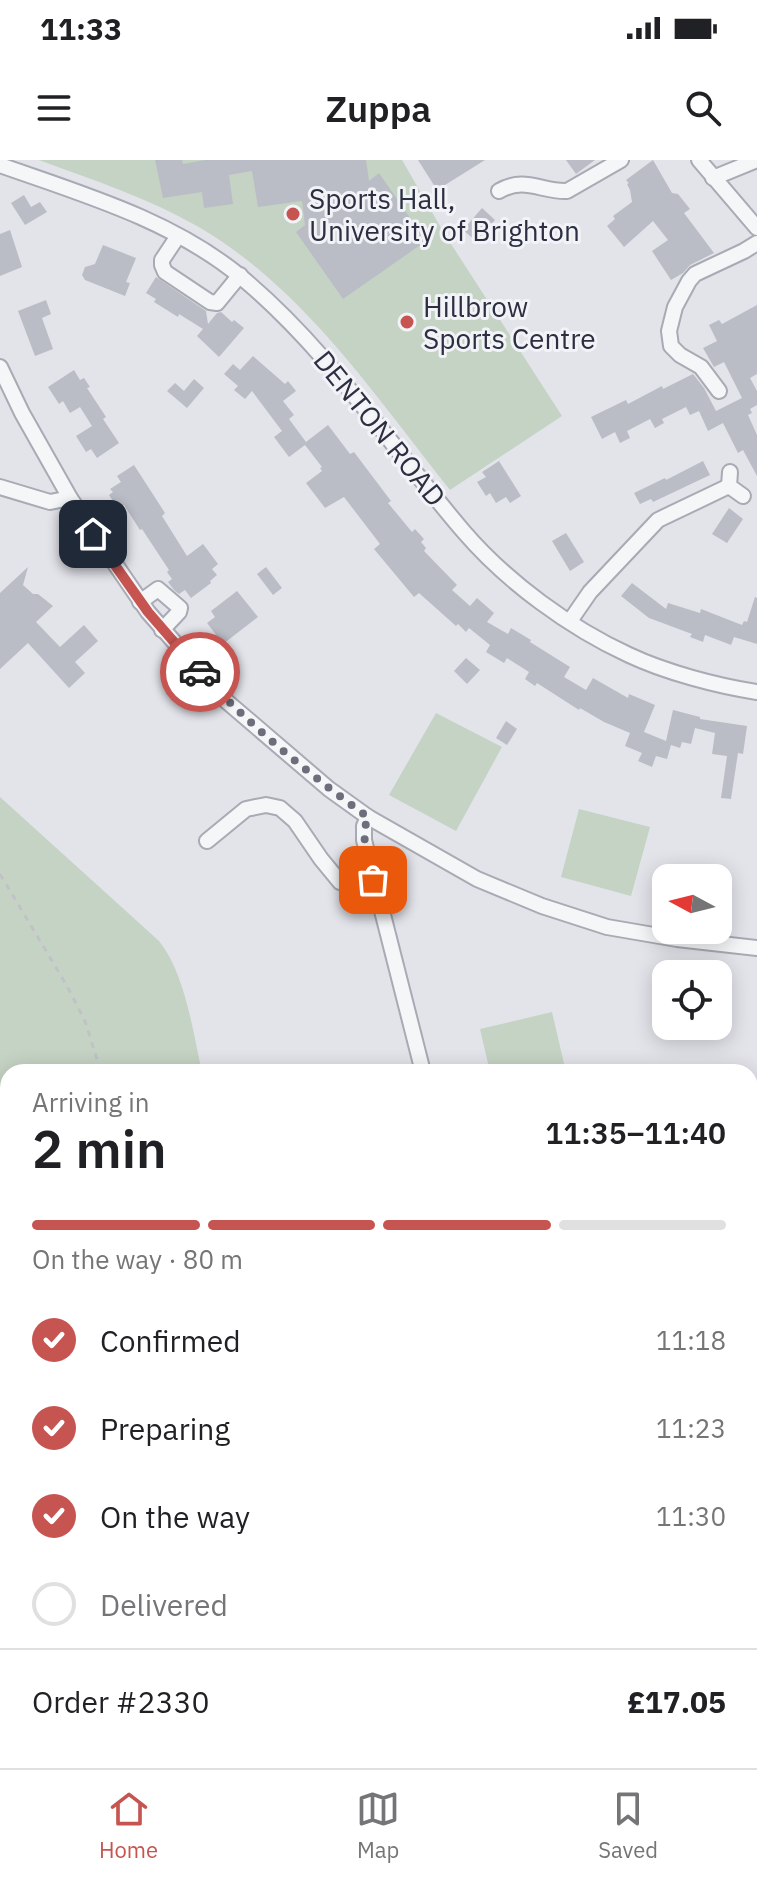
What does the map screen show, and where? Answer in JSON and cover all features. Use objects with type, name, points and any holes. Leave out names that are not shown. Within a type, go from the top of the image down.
[{"type":"street","points":[[499,191],[519,183],[567,191],[621,160]]},
{"type":"street","points":[[699,160],[757,228]]},
{"type":"street","points":[[713,178],[757,160]]},
{"type":"street","name":"DENTON ROAD","points":[[0,165],[126,211],[203,249],[240,275],[323,356],[466,535],[539,600],[631,656],[706,680],[757,692]]},
{"type":"street","points":[[178,236],[162,260],[165,272],[210,302],[217,303],[240,275]]},
{"type":"street","points":[[719,391],[701,367],[671,346],[669,331],[675,307],[695,274],[757,243]]},
{"type":"street","points":[[0,367],[70,498],[140,602],[225,700],[329,789],[368,817],[477,879],[542,906],[607,927],[757,948]]},
{"type":"street","points":[[570,621],[590,592],[658,520],[729,479],[743,496]]},
{"type":"street","points":[[0,487],[50,502],[70,498]]},
{"type":"street","points":[[140,602],[158,589],[180,608],[162,630]]},
{"type":"street","points":[[207,841],[246,809],[266,805],[280,808],[295,821],[340,882],[351,886],[373,880]]},
{"type":"street","points":[[368,817],[364,840],[421,1064]]},
{"type":"path","points":[[0,874],[67,986],[85,1021],[98,1064]]},
{"type":"green space","name":"Hillbrow Sports Centre","points":[[39,160],[402,160],[444,233],[562,416],[450,490],[335,346],[271,280],[235,251],[197,226],[158,206]]},
{"type":"green space","points":[[436,713],[502,747],[456,831],[389,795]]},
{"type":"green space","points":[[0,797],[159,941],[182,986],[200,1064],[0,1064]]},
{"type":"green space","points":[[579,809],[650,827],[631,896],[561,877]]},
{"type":"green space","points":[[552,1012],[564,1064],[488,1064],[480,1029]]},
{"type":"building","points":[[155,160],[182,160],[183,164],[205,160],[366,160],[369,181],[379,173],[426,241],[343,299],[296,232],[305,225],[302,201],[258,207],[252,171],[229,175],[233,204],[204,208],[202,192],[163,198]]},
{"type":"building","points":[[418,160],[485,160],[437,190]]},
{"type":"building","points":[[566,160],[595,160],[576,174]]},
{"type":"building","points":[[653,160],[672,193],[678,194],[690,209],[684,213],[714,253],[690,265],[671,280],[652,251],[668,240],[653,221],[624,247],[607,226],[615,219],[613,216],[632,202],[626,180]]},
{"type":"building","points":[[24,195],[31,207],[40,202],[47,212],[25,225],[11,203]]},
{"type":"building","points":[[482,208],[495,220],[476,241],[463,230]]},
{"type":"building","points":[[10,230],[22,267],[0,276],[0,234]]},
{"type":"building","points":[[103,245],[136,258],[126,282],[130,283],[125,296],[85,280],[82,275],[85,267],[95,264]]},
{"type":"building","points":[[156,277],[206,311],[208,324],[221,312],[244,328],[219,357],[197,336],[203,329],[154,302],[156,299],[146,293]]},
{"type":"building","points":[[46,300],[51,314],[42,318],[53,349],[35,356],[18,311]]},
{"type":"building","points":[[757,305],[757,374],[750,378],[757,391],[757,405],[750,409],[752,413],[748,415],[757,435],[757,476],[743,450],[738,453],[723,423],[708,431],[699,411],[690,415],[686,407],[662,419],[664,423],[655,428],[650,419],[627,431],[630,438],[620,443],[615,432],[602,439],[591,417],[693,374],[716,411],[742,398],[724,362],[714,367],[703,348],[717,341],[709,325],[719,320],[722,324]]},
{"type":"building","points":[[253,356],[285,384],[288,381],[296,391],[283,401],[294,415],[289,419],[306,442],[328,425],[350,454],[354,452],[391,501],[388,503],[412,532],[415,529],[424,539],[421,542],[426,548],[424,551],[457,585],[452,590],[470,606],[477,598],[494,613],[487,622],[508,634],[511,628],[531,640],[570,667],[564,677],[586,690],[593,678],[628,698],[629,694],[655,705],[644,732],[666,741],[673,710],[700,719],[747,726],[743,754],[738,753],[731,799],[721,798],[727,756],[712,754],[715,733],[695,728],[691,744],[682,742],[680,748],[671,745],[667,759],[656,756],[652,767],[638,761],[642,753],[625,746],[630,733],[579,710],[537,683],[535,686],[525,679],[529,672],[507,658],[504,663],[486,652],[490,645],[469,628],[466,632],[458,624],[456,626],[419,593],[414,597],[374,549],[380,544],[344,497],[325,508],[306,483],[322,471],[322,467],[305,445],[289,457],[274,437],[282,431],[252,391],[245,399],[234,390],[238,386],[224,374],[233,364],[240,370]]},
{"type":"building","points":[[74,370],[80,380],[84,378],[90,387],[87,388],[106,417],[103,419],[119,443],[97,458],[91,449],[86,452],[76,436],[92,426],[80,407],[70,413],[63,401],[59,404],[48,387]]},
{"type":"building","points":[[194,379],[204,388],[187,408],[167,391],[175,383],[184,391]]},
{"type":"building","points":[[499,461],[521,496],[510,503],[506,497],[496,503],[490,493],[486,496],[477,482],[486,477],[482,472]]},
{"type":"building","points":[[703,461],[710,475],[653,502],[651,499],[640,504],[634,493]]},
{"type":"building","points":[[134,465],[165,513],[162,516],[187,556],[203,544],[218,564],[212,569],[217,575],[211,583],[191,598],[185,590],[179,594],[174,590],[168,582],[172,579],[167,572],[169,570],[142,529],[124,505],[118,509],[109,495],[113,492],[110,489],[121,482],[117,476]]},
{"type":"building","points":[[729,508],[743,519],[727,543],[712,534]]},
{"type":"building","points":[[566,533],[584,562],[570,571],[552,541]]},
{"type":"building","points":[[28,567],[23,585],[53,606],[36,622],[60,647],[84,625],[98,641],[75,662],[85,673],[69,688],[28,643],[0,669],[0,593]]},
{"type":"building","points":[[266,567],[282,588],[273,595],[257,574]]},
{"type":"building","points":[[632,583],[666,609],[668,603],[700,613],[701,609],[742,625],[744,621],[747,622],[755,597],[757,644],[734,637],[731,645],[705,635],[703,642],[690,637],[692,634],[649,618],[621,596]]},
{"type":"building","points":[[237,591],[258,617],[223,644],[207,623],[215,617],[211,611]]},
{"type":"building","points":[[466,658],[480,670],[467,684],[454,671]]},
{"type":"building","points":[[506,721],[517,729],[507,745],[496,738]]},
{"type":"way so far","points":[[200,672],[225,700],[329,789],[368,817],[364,840],[373,880]]},
{"type":"place","name":"Sports Hall, University of Brighton","points":[[293,214]]},
{"type":"place","name":"Hillbrow Sports Centre","points":[[407,322]]},
{"type":"route","points":[[93,534],[148,612],[200,672]]}]
